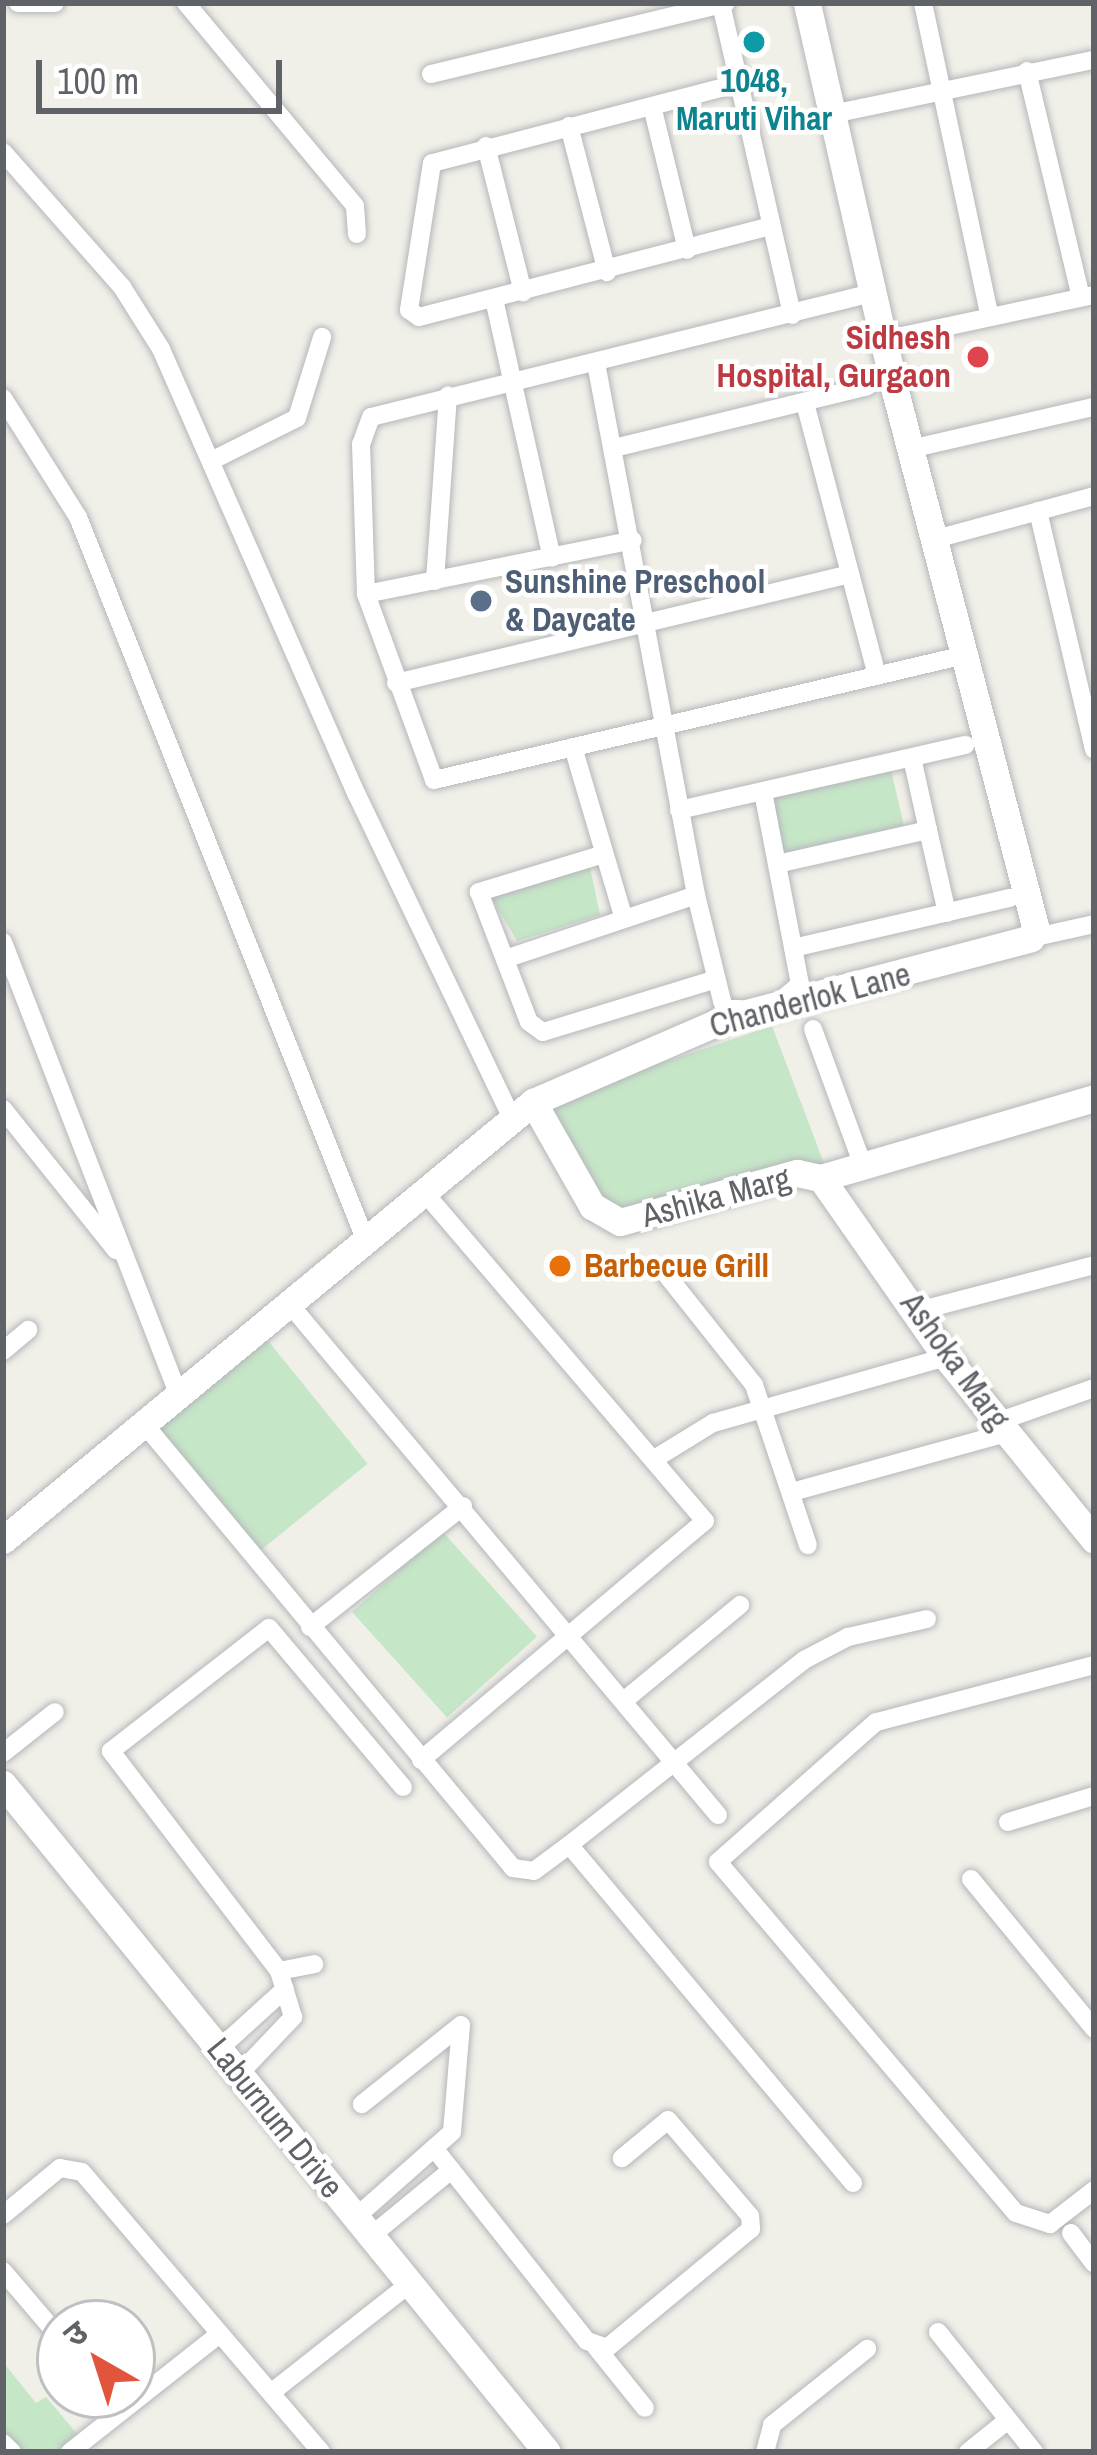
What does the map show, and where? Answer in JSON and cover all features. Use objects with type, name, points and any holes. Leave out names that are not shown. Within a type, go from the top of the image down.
[{"type":"street","points":[[18,3],[55,3]]},
{"type":"street","points":[[187,3],[356,206],[358,234]]},
{"type":"street","points":[[807,3],[837,113],[932,540],[1035,926],[1031,938]]},
{"type":"street","points":[[923,3],[989,314]]},
{"type":"street","points":[[431,74],[723,4],[736,84],[792,315]]},
{"type":"street","points":[[837,113],[943,87],[1094,61]]},
{"type":"street","points":[[884,340],[1088,296],[1027,71]]},
{"type":"street","points":[[736,84],[445,156],[425,172],[408,303],[419,317],[771,226]]},
{"type":"street","points":[[652,106],[687,250]]},
{"type":"street","points":[[569,126],[607,272]]},
{"type":"street","points":[[486,146],[523,292]]},
{"type":"street","points":[[3,152],[122,287],[213,460],[357,795],[522,1110]]},
{"type":"street","points":[[876,292],[513,384],[385,410],[363,430],[366,594],[430,779],[965,655]]},
{"type":"street","points":[[494,299],[552,558]]},
{"type":"street","points":[[213,460],[297,418],[322,337]]},
{"type":"street","points":[[596,363],[650,626],[696,895],[725,1009],[734,1011],[793,994],[800,984],[763,792]]},
{"type":"street","points":[[614,448],[868,386]]},
{"type":"street","points":[[435,581],[448,395]]},
{"type":"street","points":[[3,398],[78,517],[367,1244]]},
{"type":"street","points":[[805,403],[878,676]]},
{"type":"street","points":[[910,449],[1094,407]]},
{"type":"street","points":[[932,540],[1094,496]]},
{"type":"street","points":[[1038,511],[1085,675],[1094,750]]},
{"type":"street","points":[[366,594],[633,540]]},
{"type":"street","points":[[396,683],[650,626],[850,574]]},
{"type":"street","points":[[679,810],[966,746]]},
{"type":"street","points":[[573,747],[624,920]]},
{"type":"street","points":[[912,758],[947,913]]},
{"type":"street","points":[[777,864],[928,830]]},
{"type":"street","points":[[604,854],[479,892],[529,1022],[543,1032],[716,979]]},
{"type":"street","points":[[505,959],[696,895]]},
{"type":"street","points":[[793,948],[1010,898]]},
{"type":"street","name":"Chanderlok Lane","points":[[180,1398],[522,1110],[727,1018],[1094,924]]},
{"type":"street","points":[[3,942],[180,1398],[3,1540]]},
{"type":"street","points":[[813,1029],[863,1166]]},
{"type":"street","points":[[821,1178],[1094,1099]]},
{"type":"street","points":[[3,1108],[130,1268]]},
{"type":"street","name":"Ashika Marg","points":[[522,1110],[605,1219],[620,1222],[797,1173],[821,1178]]},
{"type":"street","name":"Ashoka Marg","points":[[821,1178],[946,1357],[1001,1428],[1084,1514],[1094,1540]]},
{"type":"street","points":[[421,1760],[705,1521],[656,1458],[425,1193]]},
{"type":"street","points":[[918,1311],[1094,1265]]},
{"type":"street","points":[[665,1273],[735,1357],[765,1409],[808,1545]]},
{"type":"street","points":[[292,1307],[575,1635],[718,1815]]},
{"type":"street","points":[[3,1351],[28,1330]]},
{"type":"street","points":[[656,1458],[696,1430],[946,1357]]},
{"type":"street","points":[[792,1492],[1001,1428],[1094,1388]]},
{"type":"street","points":[[145,1426],[421,1760],[523,1874],[569,1845],[822,1649],[927,1619]]},
{"type":"street","points":[[310,1627],[463,1506]]},
{"type":"street","points":[[626,1699],[740,1605]]},
{"type":"street","points":[[239,2074],[292,2017],[282,1980],[113,1759],[117,1742],[269,1628],[403,1787]]},
{"type":"street","points":[[1094,1665],[875,1722],[718,1862],[1016,2213],[1050,2224],[1094,2190]]},
{"type":"street","points":[[3,1753],[55,1712]]},
{"type":"street","name":"Laburnum Drive","points":[[3,1784],[547,2452]]},
{"type":"street","points":[[1008,1822],[1094,1796]]},
{"type":"street","points":[[569,1845],[854,2182]]},
{"type":"street","points":[[971,1879],[1094,2029]]},
{"type":"street","points":[[219,2050],[282,1980],[314,1964]]},
{"type":"street","points":[[362,2104],[461,2025],[452,2132],[363,2226]]},
{"type":"street","points":[[596,2347],[618,2343],[751,2229],[750,2216],[668,2120],[622,2158]]},
{"type":"street","points":[[434,2147],[645,2408]]},
{"type":"street","points":[[3,2215],[60,2168],[82,2172],[217,2336],[321,2452]]},
{"type":"street","points":[[363,2226],[452,2170]]},
{"type":"street","points":[[1071,2233],[1094,2263]]},
{"type":"street","points":[[3,2271],[36,2310]]},
{"type":"street","points":[[272,2392],[410,2284]]},
{"type":"street","points":[[938,2332],[1034,2452]]},
{"type":"street","points":[[156,2376],[217,2336]]},
{"type":"street","points":[[765,2452],[772,2425],[868,2349]]},
{"type":"street","points":[[70,2452],[103,2419]]},
{"type":"street","points":[[968,2452],[1008,2420]]},
{"type":"street","points":[[91,2435],[104,2452]]},
{"type":"street","points":[[3,2443],[13,2452]]},
{"type":"green space","points":[[891,770],[904,826],[781,854],[768,798]]},
{"type":"green space","points":[[589,862],[600,915],[517,941],[488,892]]},
{"type":"green space","points":[[772,1026],[825,1166],[589,1223],[548,1101]]},
{"type":"green space","points":[[265,1337],[368,1464],[256,1554],[154,1427]]},
{"type":"green space","points":[[442,1531],[537,1637],[447,1717],[352,1612]]},
{"type":"green space","points":[[3,2362],[36,2403],[36,2419],[65,2419],[78,2435],[57,2452],[23,2452],[3,2432]]},
{"type":"place","name":"1048, Maruti Vihar","points":[[754,42]]},
{"type":"place","name":"Sidhesh Hospital, Gurgaon","points":[[978,357]]},
{"type":"place","name":"Sunshine Preschool & Daycate","points":[[481,601]]},
{"type":"place","name":"Barbecue Grill","points":[[560,1266]]}]
